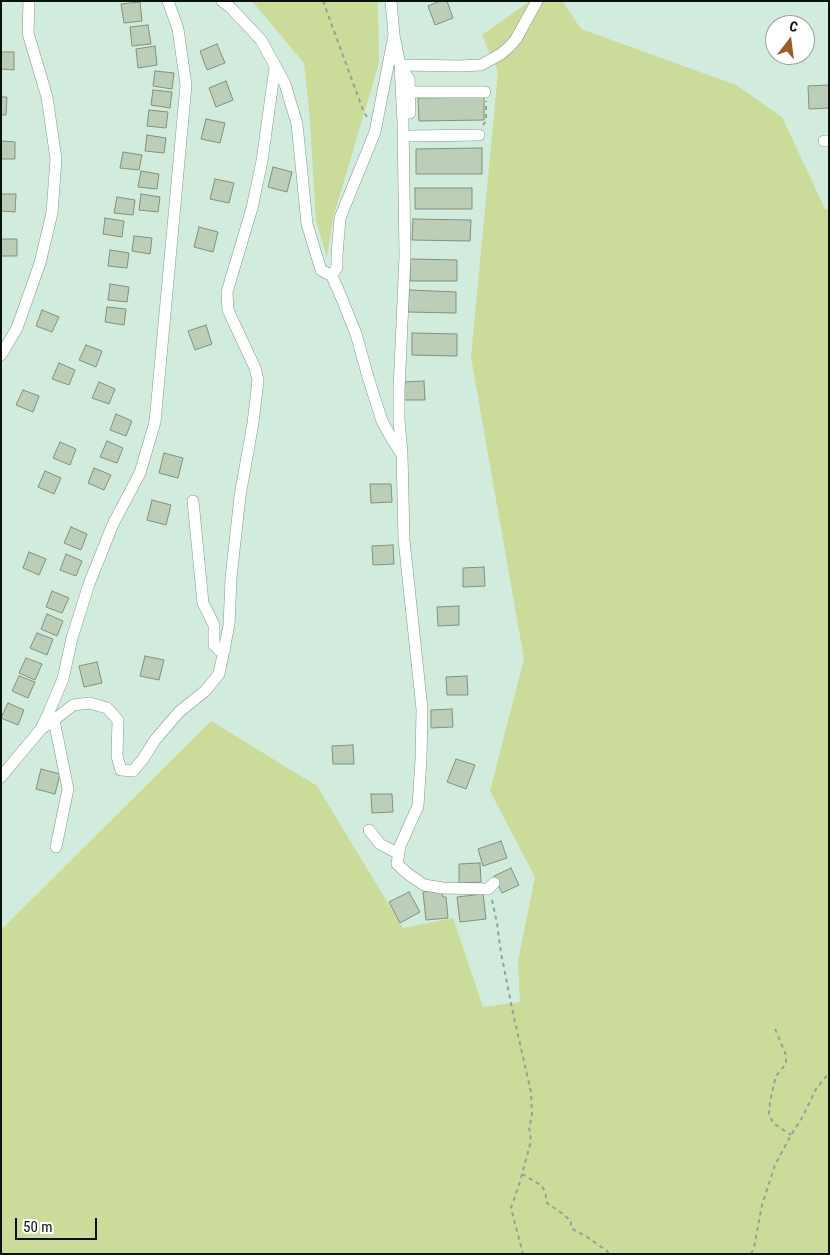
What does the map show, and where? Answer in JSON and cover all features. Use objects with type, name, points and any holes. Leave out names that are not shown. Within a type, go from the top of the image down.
[{"type":"street","points":[[1,355],[17,328],[37,271],[52,213],[56,159],[46,97],[28,33],[29,1]]},
{"type":"street","points":[[3,772],[41,728],[63,679],[72,638],[89,584],[112,524],[140,473],[155,422],[186,85],[178,29],[168,1]]},
{"type":"street","points":[[222,1],[261,40],[285,84],[297,124],[307,224],[321,270],[332,276],[356,334],[382,421],[402,454]]},
{"type":"street","points":[[391,1],[394,35],[400,65],[403,123],[406,256],[399,420],[402,454],[404,540],[422,709],[418,806],[400,846],[397,864],[424,885],[450,888],[491,886]]},
{"type":"street","points":[[400,65],[459,66],[481,64],[501,54],[510,46],[516,39],[537,1]]},
{"type":"street","points":[[332,276],[337,267],[340,218],[375,132],[394,35]]},
{"type":"street","points":[[400,65],[409,79],[410,92],[410,239],[406,314],[408,358]]},
{"type":"street","points":[[41,728],[73,705],[90,703],[107,708],[118,720],[117,756],[121,770],[134,771],[155,740],[179,712],[205,691],[219,674],[229,625],[231,578],[240,496],[253,423],[258,380],[256,368],[228,310],[227,292],[252,208],[262,161],[276,67]]},
{"type":"street","points":[[410,92],[484,92]]},
{"type":"street","points":[[411,136],[479,135]]},
{"type":"street","points":[[193,500],[204,603],[214,625],[214,645],[219,650],[225,649]]},
{"type":"street","points":[[54,720],[68,789],[56,847]]},
{"type":"street","points":[[369,830],[380,844],[399,854]]},
{"type":"path","points":[[323,1],[363,110],[375,132]]},
{"type":"path","points":[[479,135],[486,121],[486,96],[484,92]]},
{"type":"path","points":[[491,886],[504,970],[531,1092],[532,1117],[529,1127],[531,1141],[511,1208],[523,1254]]},
{"type":"path","points":[[775,1029],[786,1054],[786,1064],[776,1076],[769,1114],[773,1123],[791,1134]]},
{"type":"path","points":[[751,1254],[775,1165],[816,1089],[829,1073]]},
{"type":"path","points":[[522,1174],[541,1185],[545,1191],[547,1203],[571,1221],[571,1228],[587,1237],[609,1254]]},
{"type":"green space","points":[[252,1],[378,1],[379,63],[333,218],[327,258],[316,221],[310,120],[304,63]]},
{"type":"green space","points":[[530,1],[562,1],[581,29],[736,85],[782,117],[825,209],[829,209],[829,1254],[1,1254],[1,930],[211,721],[317,786],[403,928],[453,918],[483,1007],[520,1002],[518,961],[535,877],[490,791],[524,659],[471,357],[498,72],[482,35]]},
{"type":"building","points":[[440,1],[447,1],[453,18],[435,25],[428,6]]},
{"type":"building","points":[[140,2],[142,21],[124,23],[121,4]]},
{"type":"building","points":[[148,25],[151,44],[132,46],[130,27]]},
{"type":"building","points":[[217,44],[225,63],[207,70],[200,51]]},
{"type":"building","points":[[155,46],[157,65],[138,68],[136,49]]},
{"type":"building","points":[[1,52],[14,52],[14,70],[1,69]]},
{"type":"building","points":[[155,71],[174,73],[172,89],[153,86]]},
{"type":"building","points":[[226,81],[233,100],[216,107],[209,88]]},
{"type":"building","points":[[829,85],[829,108],[809,109],[808,86]]},
{"type":"building","points":[[153,90],[172,92],[170,108],[151,105]]},
{"type":"building","points":[[1,97],[7,97],[6,115],[1,115]]},
{"type":"building","points":[[484,97],[484,120],[419,121],[418,98]]},
{"type":"building","points":[[149,110],[168,112],[166,128],[147,126]]},
{"type":"building","points":[[206,119],[225,123],[220,143],[201,139]]},
{"type":"building","points":[[147,135],[166,138],[164,153],[145,151]]},
{"type":"building","points":[[1,141],[15,142],[15,159],[1,159]]},
{"type":"building","points":[[482,148],[482,174],[416,174],[416,149]]},
{"type":"building","points":[[123,152],[142,155],[139,170],[120,168]]},
{"type":"building","points":[[273,167],[292,172],[287,192],[268,187]]},
{"type":"building","points":[[141,171],[159,174],[157,189],[138,187]]},
{"type":"building","points":[[215,179],[234,183],[229,203],[210,199]]},
{"type":"building","points":[[415,188],[472,188],[472,209],[415,209]]},
{"type":"building","points":[[1,194],[16,194],[15,212],[1,211]]},
{"type":"building","points":[[141,194],[160,197],[158,212],[139,210]]},
{"type":"building","points":[[117,197],[135,200],[133,215],[114,213]]},
{"type":"building","points":[[105,218],[124,221],[122,237],[103,234]]},
{"type":"building","points":[[413,219],[471,220],[470,241],[412,240]]},
{"type":"building","points":[[199,227],[218,232],[213,252],[194,247]]},
{"type":"building","points":[[134,236],[152,238],[150,254],[132,251]]},
{"type":"building","points":[[1,239],[17,239],[17,256],[1,256]]},
{"type":"building","points":[[110,250],[129,253],[127,268],[108,266]]},
{"type":"building","points":[[410,259],[457,260],[457,281],[410,281]]},
{"type":"building","points":[[110,284],[129,287],[127,302],[108,300]]},
{"type":"building","points":[[409,290],[456,292],[456,313],[408,312]]},
{"type":"building","points":[[107,307],[126,309],[124,325],[105,322]]},
{"type":"building","points":[[42,310],[59,317],[52,332],[36,326]]},
{"type":"building","points":[[206,325],[212,344],[195,350],[188,331]]},
{"type":"building","points":[[412,333],[457,334],[457,356],[412,355]]},
{"type":"building","points":[[86,345],[102,351],[96,367],[79,360]]},
{"type":"building","points":[[59,363],[75,370],[69,385],[52,379]]},
{"type":"building","points":[[424,381],[425,400],[404,400],[403,382]]},
{"type":"building","points":[[99,382],[115,389],[109,404],[92,398]]},
{"type":"building","points":[[23,390],[39,396],[33,412],[16,405]]},
{"type":"building","points":[[116,414],[132,421],[126,436],[110,430]]},
{"type":"building","points":[[107,441],[123,448],[117,463],[100,457]]},
{"type":"building","points":[[60,442],[76,449],[70,465],[53,458]]},
{"type":"building","points":[[164,453],[183,458],[178,478],[159,473]]},
{"type":"building","points":[[94,468],[111,475],[104,490],[88,483]]},
{"type":"building","points":[[45,471],[61,478],[54,494],[38,487]]},
{"type":"building","points":[[370,484],[391,484],[392,502],[371,503]]},
{"type":"building","points":[[152,500],[171,505],[166,525],[147,520]]},
{"type":"building","points":[[71,527],[87,534],[81,550],[64,543]]},
{"type":"building","points":[[393,545],[394,564],[373,565],[372,546]]},
{"type":"building","points":[[29,552],[46,559],[39,575],[23,568]]},
{"type":"building","points":[[66,554],[82,561],[76,576],[60,570]]},
{"type":"building","points":[[484,567],[485,586],[463,587],[463,568]]},
{"type":"building","points":[[52,591],[69,598],[62,613],[46,607]]},
{"type":"building","points":[[459,606],[459,625],[438,626],[437,607]]},
{"type":"building","points":[[47,614],[63,621],[57,636],[41,629]]},
{"type":"building","points":[[37,633],[53,639],[47,655],[30,648]]},
{"type":"building","points":[[145,656],[164,660],[159,680],[140,676]]},
{"type":"building","points":[[26,658],[42,664],[35,680],[19,673]]},
{"type":"building","points":[[97,662],[102,683],[84,687],[79,666]]},
{"type":"building","points":[[19,676],[35,682],[28,698],[12,691]]},
{"type":"building","points":[[467,676],[468,695],[447,695],[446,677]]},
{"type":"building","points":[[8,703],[24,710],[18,725],[1,718]]},
{"type":"building","points":[[452,709],[453,727],[431,728],[431,710]]},
{"type":"building","points":[[353,745],[354,764],[333,764],[332,746]]},
{"type":"building","points":[[456,759],[475,765],[466,789],[447,782]]},
{"type":"building","points":[[41,769],[60,774],[55,794],[36,789]]},
{"type":"building","points":[[371,794],[392,794],[393,812],[372,813]]},
{"type":"building","points":[[501,841],[507,858],[483,866],[478,849]]},
{"type":"building","points":[[480,863],[481,882],[459,883],[459,864]]},
{"type":"building","points":[[511,868],[519,885],[502,893],[494,876]]},
{"type":"building","points":[[442,890],[443,897],[446,897],[448,918],[426,920],[423,892]]},
{"type":"building","points":[[409,892],[420,912],[400,923],[389,902]]},
{"type":"building","points":[[483,894],[486,919],[460,922],[457,897]]}]
